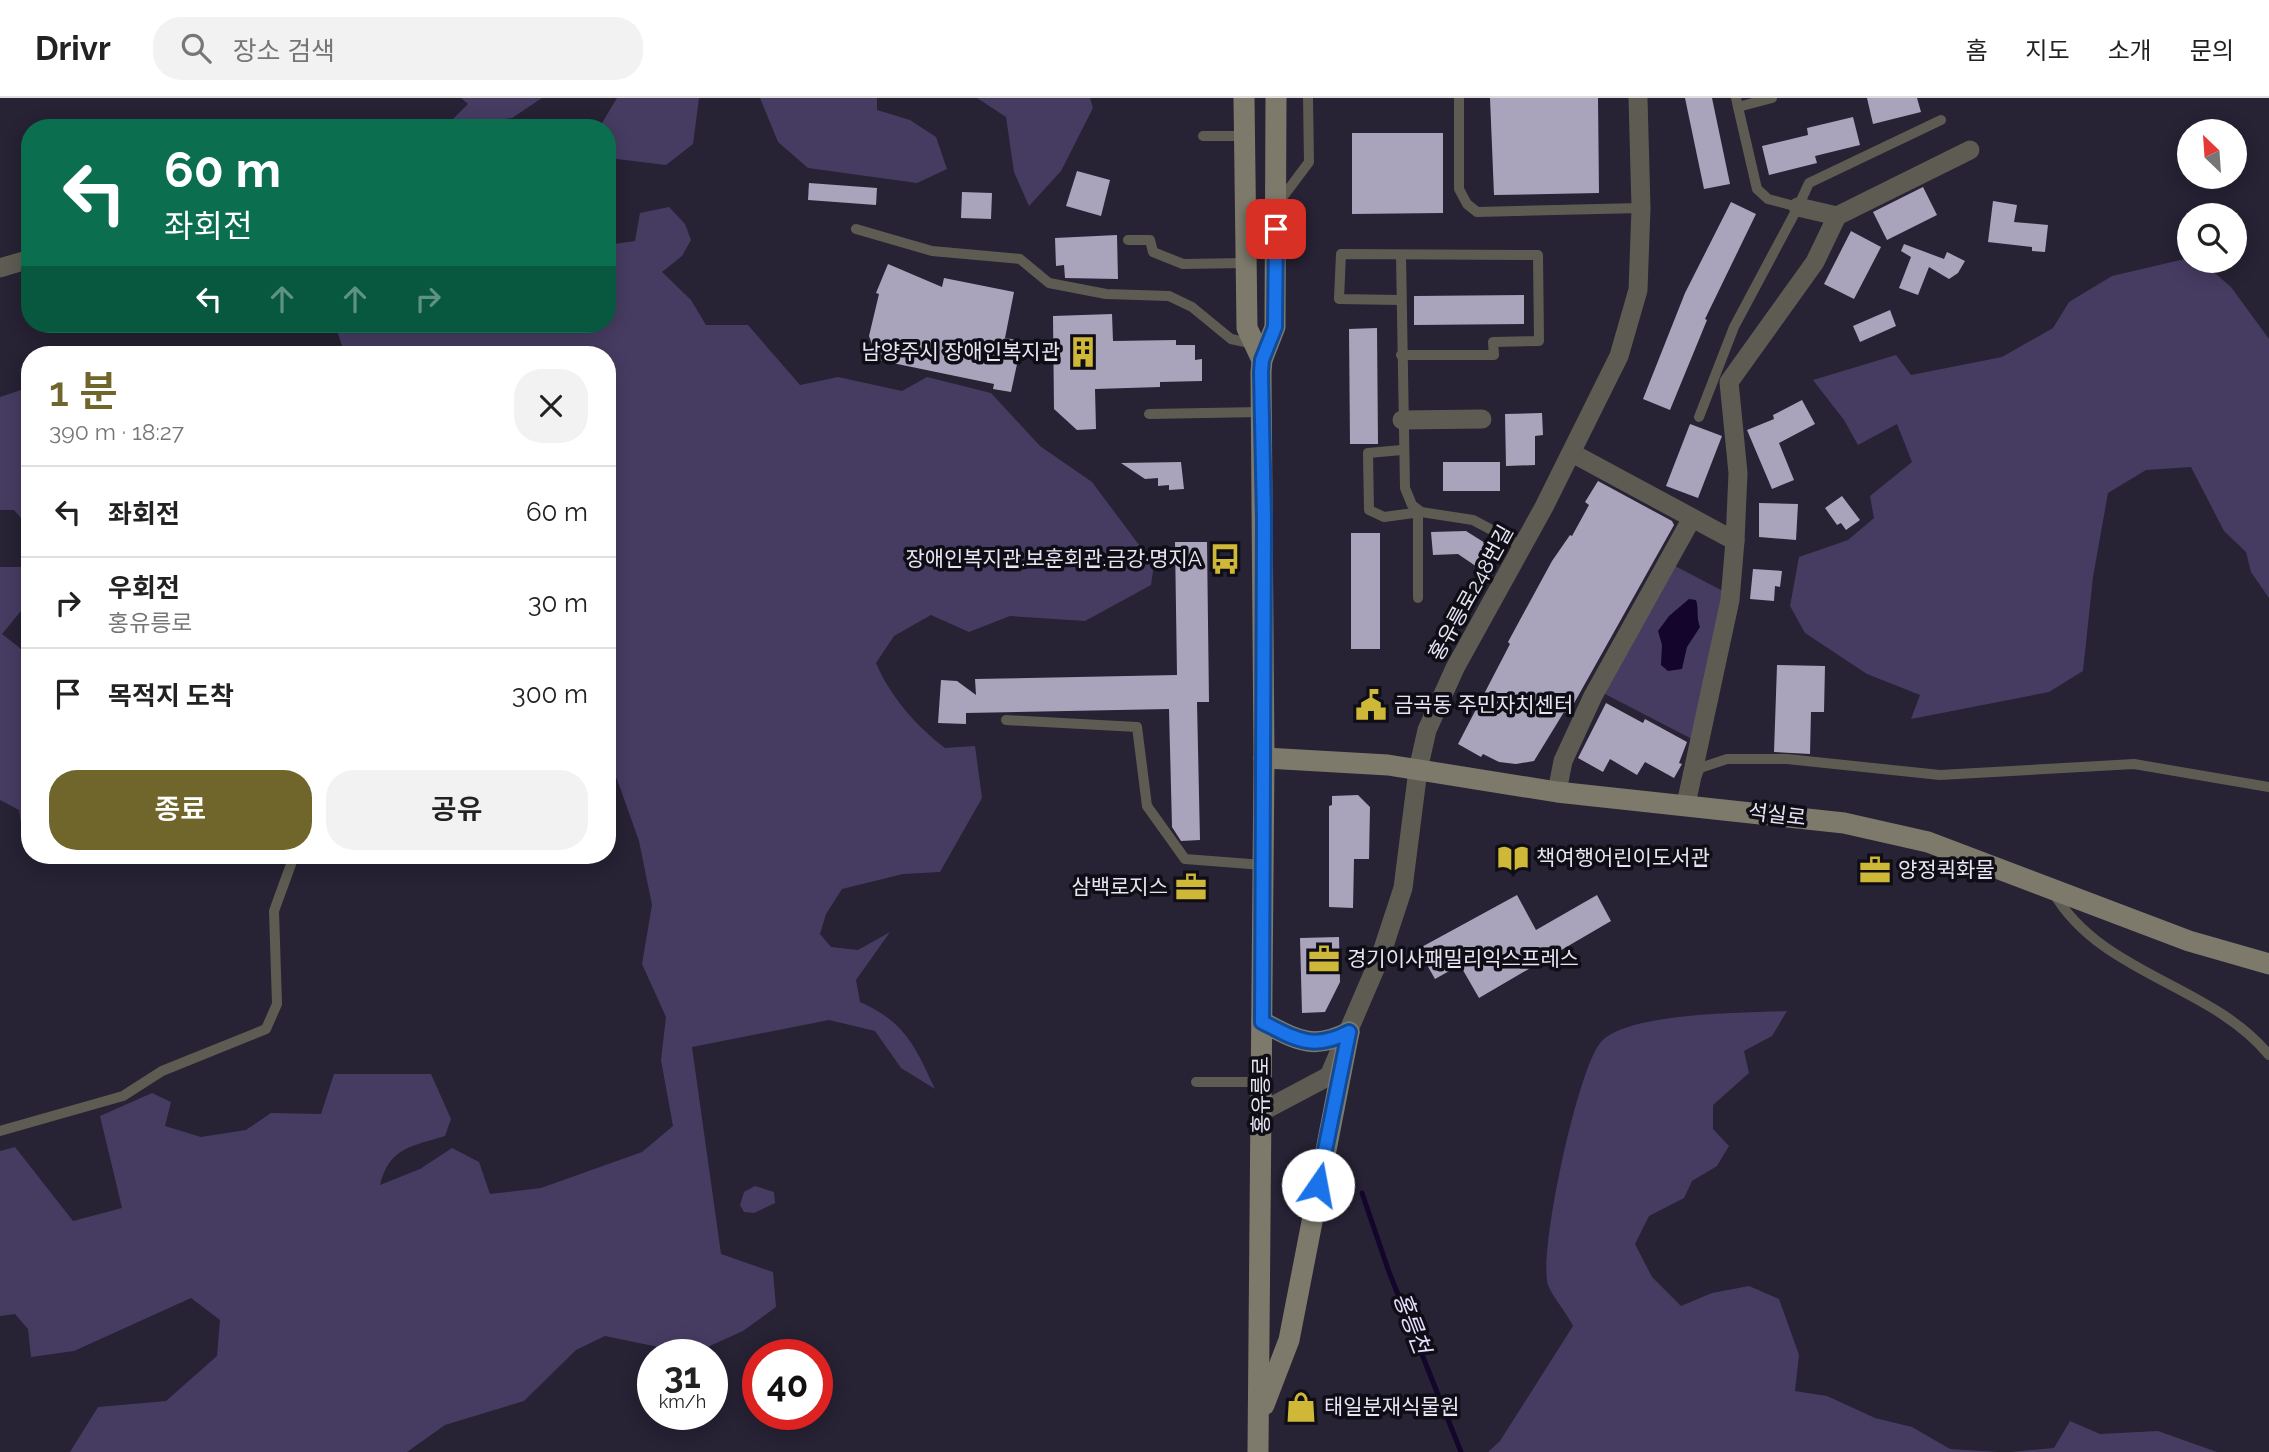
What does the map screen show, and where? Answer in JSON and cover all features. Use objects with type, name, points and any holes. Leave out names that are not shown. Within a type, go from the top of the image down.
[{"type":"street","name":"홍유릉로","points":[[1244,98],[1247,328],[1258,352],[1263,412],[1264,758],[1258,1452]]},
{"type":"street","name":"홍유릉로","points":[[1258,352],[1275,327],[1276,98]]},
{"type":"street","name":"홍유릉로248번길","points":[[1261,1112],[1329,1076],[1381,955],[1403,888],[1418,770],[1427,730],[1455,668],[1572,453],[1619,356],[1638,290],[1641,208],[1637,98]]},
{"type":"street","points":[[1686,804],[1730,600],[1738,473],[1729,382],[1815,262],[1837,216],[1970,149]]},
{"type":"street","points":[[1798,207],[1837,216]]},
{"type":"street","points":[[0,268],[21,261]]},
{"type":"street","points":[[1402,420],[1482,419]]},
{"type":"street","points":[[1572,453],[1735,541]]},
{"type":"street","points":[[1557,792],[1563,761],[1593,696],[1692,517]]},
{"type":"street","name":"석실로","points":[[1264,758],[1388,765],[1557,792],[1844,823],[1928,842],[2189,941],[2269,964]]},
{"type":"street","points":[[1262,1022],[1302,1042],[1329,1042],[1349,1032]]},
{"type":"street","points":[[1258,1420],[1289,1340],[1349,1032]]},
{"type":"lane","points":[[1276,205],[1309,162],[1308,98]]},
{"type":"lane","points":[[1459,98],[1459,189],[1467,204],[1477,212],[1641,208]]},
{"type":"lane","points":[[1772,98],[1737,102],[1757,189],[1768,199],[1798,207]]},
{"type":"lane","points":[[1699,417],[1734,327],[1809,183],[1941,120]]},
{"type":"lane","points":[[1203,136],[1245,136]]},
{"type":"lane","points":[[856,229],[932,251],[1020,259],[1049,283],[1106,294],[1169,296],[1192,307],[1231,340],[1258,352]]},
{"type":"lane","points":[[1128,240],[1150,240],[1153,252],[1184,264],[1245,263]]},
{"type":"lane","points":[[1400,300],[1339,299],[1341,254],[1538,255],[1539,341],[1493,342],[1493,355],[1401,355]]},
{"type":"lane","points":[[1401,255],[1402,450],[1405,488],[1412,505],[1420,513],[1418,598]]},
{"type":"lane","points":[[1149,414],[1263,412]]},
{"type":"lane","points":[[1402,450],[1368,453],[1369,510],[1384,517],[1420,513],[1473,520],[1522,546]]},
{"type":"lane","points":[[1006,720],[1137,727],[1147,806],[1185,859],[1263,865]]},
{"type":"lane","points":[[1686,804],[1700,768],[1727,759],[1787,759],[1940,775],[2134,764],[2269,787]]},
{"type":"lane","points":[[0,1131],[123,1096],[162,1071],[266,1030],[277,1004],[274,911],[291,864]]},
{"type":"lane","points":[[2051,888],[2060,905],[2111,953],[2238,1024],[2269,1055]]},
{"type":"lane","points":[[1196,1082],[1261,1082]]},
{"type":"shaded area","points":[[461,98],[542,98],[512,118],[453,119],[468,104]]},
{"type":"shaded area","points":[[617,98],[699,98],[693,144],[666,165],[616,159],[616,119],[604,119]]},
{"type":"shaded area","points":[[760,98],[877,98],[877,110],[910,120],[936,137],[947,169],[917,183],[808,168],[778,142]]},
{"type":"shaded area","points":[[977,98],[1090,98],[1093,108],[1061,171],[1029,206],[1014,172],[1006,117]]},
{"type":"shaded area","points":[[669,207],[685,224],[691,240],[682,256],[662,272],[691,300],[706,325],[748,325],[800,385],[838,377],[902,391],[927,377],[991,393],[1040,446],[1092,482],[1154,565],[1151,585],[1085,621],[1010,616],[969,632],[931,615],[894,636],[876,663],[896,699],[934,739],[945,748],[975,746],[982,798],[940,872],[903,874],[842,889],[826,914],[820,934],[831,947],[858,950],[890,932],[856,980],[860,1002],[888,1018],[907,1037],[935,1089],[901,1068],[875,1031],[829,1020],[692,1047],[721,1254],[773,1272],[776,1307],[743,1331],[725,1339],[637,1339],[637,1343],[605,1336],[576,1350],[524,1401],[445,1425],[407,1452],[70,1452],[98,1407],[166,1401],[217,1356],[220,1320],[191,1298],[74,1351],[31,1357],[28,1329],[15,1314],[0,1316],[0,1151],[15,1147],[73,1221],[122,1208],[100,1116],[152,1093],[171,1102],[165,1126],[201,1137],[246,1130],[271,1113],[321,1114],[334,1074],[431,1074],[451,1119],[445,1136],[413,1146],[396,1155],[384,1172],[380,1185],[420,1169],[452,1148],[479,1162],[490,1194],[541,1188],[642,1152],[673,1126],[661,1060],[666,1017],[642,964],[652,905],[639,841],[616,779],[616,346],[342,346],[338,333],[616,333],[616,244],[635,241],[640,213]]},
{"type":"shaded area","points":[[2177,261],[2177,273],[2215,273],[2231,287],[2269,339],[2269,598],[2251,572],[2246,552],[2224,531],[2191,467],[2146,470],[2108,493],[2093,577],[2083,671],[2049,692],[1911,719],[1920,695],[1867,674],[1805,633],[1790,606],[1799,557],[1848,540],[1874,518],[1870,496],[1912,462],[1897,424],[1858,445],[1844,420],[1813,380],[1896,355],[1911,375],[2002,357],[2053,328],[2069,302],[2112,276]]},
{"type":"shaded area","points":[[21,390],[21,518],[14,510],[0,510],[0,397]]},
{"type":"shaded area","points":[[1673,565],[1723,591],[1694,740],[1603,693]]},
{"type":"shaded area","points":[[0,567],[21,567],[21,611],[2,634],[21,649],[21,824],[19,810],[0,800]]},
{"type":"shaded area","points":[[1689,599],[1696,600],[1700,627],[1687,647],[1682,669],[1668,671],[1661,665],[1662,645],[1658,631],[1669,616]]},
{"type":"shaded area","points":[[1787,1011],[1772,1036],[1744,1051],[1749,1073],[1713,1105],[1713,1129],[1729,1146],[1717,1166],[1692,1181],[1684,1198],[1649,1216],[1635,1244],[1652,1277],[1681,1306],[1712,1293],[1749,1286],[1779,1299],[1799,1355],[1795,1391],[1827,1396],[1875,1418],[1912,1427],[1950,1449],[1998,1452],[1488,1452],[1500,1441],[1573,1326],[1548,1285],[1546,1266],[1554,1201],[1571,1121],[1592,1058],[1601,1042],[1615,1032],[1661,1020]]},
{"type":"shaded area","points":[[755,1186],[774,1192],[775,1203],[754,1213],[744,1212],[740,1205],[744,1192]]},
{"type":"shaded area","points":[[2070,1421],[2100,1434],[2158,1431],[2217,1452],[2011,1452],[2054,1448]]},
{"type":"building","points":[[1490,98],[1598,98],[1599,193],[1494,195]]},
{"type":"building","points":[[1685,98],[1712,98],[1730,184],[1704,189]]},
{"type":"building","points":[[1867,98],[1917,98],[1921,112],[1873,124]]},
{"type":"building","points":[[1853,117],[1860,145],[1815,156],[1817,163],[1769,175],[1762,146],[1808,135],[1807,128]]},
{"type":"building","points":[[1352,133],[1443,133],[1443,213],[1352,214]]},
{"type":"building","points":[[1077,171],[1110,180],[1101,216],[1066,206]]},
{"type":"building","points":[[809,183],[877,188],[876,205],[808,200]]},
{"type":"building","points":[[1923,187],[1937,215],[1887,240],[1873,212]]},
{"type":"building","points":[[962,192],[992,193],[991,219],[961,218]]},
{"type":"building","points":[[1993,201],[2017,205],[2014,222],[2048,225],[2045,252],[2032,251],[2032,247],[1988,242]]},
{"type":"building","points":[[1731,202],[1756,214],[1705,319],[1707,320],[1670,410],[1643,399],[1685,293]]},
{"type":"building","points":[[1851,231],[1881,247],[1854,299],[1824,284]]},
{"type":"building","points":[[1117,235],[1118,279],[1065,278],[1064,265],[1056,266],[1055,238]]},
{"type":"building","points":[[1904,244],[1944,259],[1947,252],[1965,261],[1958,273],[1949,279],[1929,267],[1918,295],[1899,288],[1911,257],[1901,251]]},
{"type":"building","points":[[888,264],[942,287],[944,278],[1014,292],[1005,338],[1022,341],[1011,392],[993,389],[994,384],[878,360],[869,336],[879,294],[876,293]]},
{"type":"building","points":[[1524,295],[1524,324],[1414,325],[1414,296]]},
{"type":"building","points":[[1890,310],[1896,326],[1860,342],[1853,326]]},
{"type":"building","name":"남양주시 장애인복지관","points":[[1112,314],[1113,341],[1176,340],[1176,345],[1195,345],[1195,360],[1202,359],[1202,381],[1160,382],[1160,387],[1095,389],[1096,429],[1077,430],[1054,409],[1053,316]]},
{"type":"building","points":[[1377,328],[1378,444],[1350,444],[1349,329]]},
{"type":"building","points":[[1802,400],[1815,424],[1779,443],[1794,480],[1772,489],[1747,430],[1774,419],[1773,415]]},
{"type":"building","points":[[1542,413],[1543,435],[1535,436],[1535,465],[1506,466],[1505,414]]},
{"type":"building","points":[[1690,424],[1722,436],[1698,498],[1666,486]]},
{"type":"building","points":[[1181,462],[1184,489],[1169,490],[1169,485],[1158,486],[1158,478],[1145,479],[1121,463]]},
{"type":"building","points":[[1443,462],[1500,462],[1500,491],[1443,491]]},
{"type":"building","points":[[1598,481],[1672,521],[1674,525],[1568,714],[1564,712],[1534,761],[1516,764],[1499,762],[1483,754],[1481,757],[1458,744],[1510,644],[1508,642],[1552,561],[1570,535],[1572,536],[1589,505],[1585,502]]},
{"type":"building","points":[[1842,496],[1860,520],[1846,530],[1841,523],[1837,525],[1825,508]]},
{"type":"building","points":[[1759,503],[1798,504],[1796,540],[1759,537]]},
{"type":"building","points":[[1466,531],[1493,548],[1480,569],[1458,554],[1433,555],[1431,532]]},
{"type":"building","points":[[1351,533],[1380,533],[1380,649],[1351,649]]},
{"type":"building","points":[[1175,542],[1207,542],[1209,702],[1197,702],[1200,840],[1181,841],[1172,827],[1169,709],[966,713],[966,724],[938,723],[941,680],[957,681],[976,695],[975,679],[1177,675]]},
{"type":"building","points":[[1753,569],[1782,571],[1780,587],[1775,586],[1774,601],[1750,599]]},
{"type":"building","points":[[1777,665],[1825,666],[1824,712],[1811,712],[1810,754],[1774,752]]},
{"type":"building","points":[[1606,703],[1643,723],[1645,719],[1687,742],[1679,763],[1682,764],[1674,778],[1645,762],[1637,775],[1610,759],[1603,772],[1578,758]]},
{"type":"building","points":[[1358,795],[1370,807],[1369,859],[1354,859],[1353,908],[1329,907],[1329,806],[1332,805],[1332,796]]},
{"type":"building","points":[[1517,895],[1536,930],[1597,895],[1611,921],[1479,998],[1460,965],[1435,979],[1418,949]]},
{"type":"building","points":[[1339,937],[1340,982],[1325,1012],[1302,1013],[1300,938]]},
{"type":"waterway","name":"홍릉천","points":[[1362,1193],[1389,1272],[1461,1452]]},
{"type":"place","name":"남양주시 장애인복지관","points":[[1083,352]]},
{"type":"place","name":"장애인복지관.보훈회관.금강·명지A","points":[[1225,559]]},
{"type":"place","name":"금곡동 주민자치센터","points":[[1371,705]]},
{"type":"place","name":"책여행어린이도서관","points":[[1513,858]]},
{"type":"place","name":"양정퀵화물","points":[[1875,870]]},
{"type":"place","name":"삼백로지스","points":[[1191,887]]},
{"type":"place","name":"경기이사패밀리익스프레스","points":[[1324,959]]},
{"type":"place","name":"태일분재식물원","points":[[1301,1407]]},
{"type":"route","points":[[1276,229],[1275,327],[1262,360],[1261,372],[1264,520],[1262,1022],[1302,1042],[1329,1042],[1349,1032],[1318,1185]]}]
